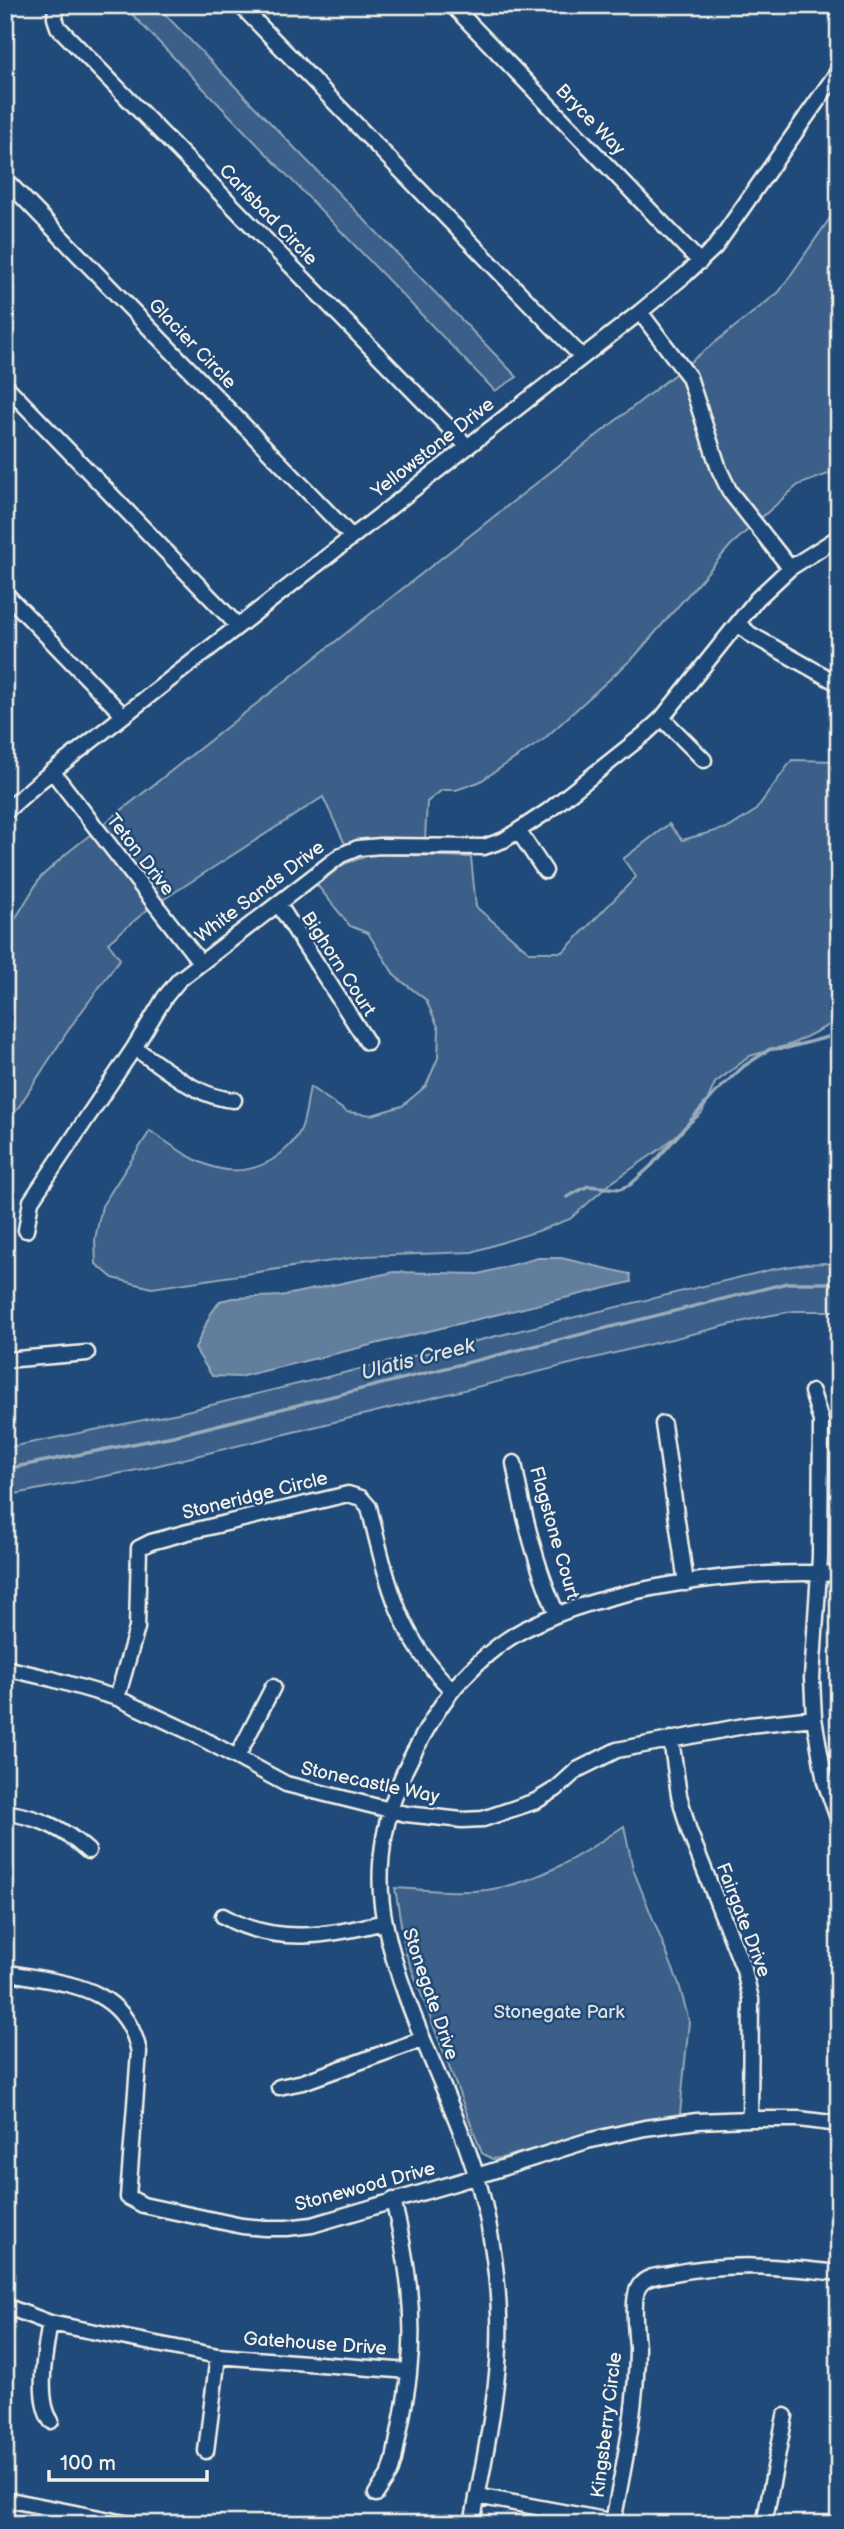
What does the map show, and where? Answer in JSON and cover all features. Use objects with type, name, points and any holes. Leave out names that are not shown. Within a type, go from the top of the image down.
[{"type":"street","points":[[240,5],[581,356]]},
{"type":"street","name":"Bryce Way","points":[[452,5],[700,262]]},
{"type":"street","name":"Carlsbad Circle","points":[[51,8],[58,27],[467,446]]},
{"type":"street","name":"Yellowstone Drive","points":[[7,807],[640,312],[700,262],[729,229],[839,69]]},
{"type":"street","name":"Glacier Circle","points":[[5,179],[351,536]]},
{"type":"street","points":[[640,312],[689,377],[719,470],[730,492],[790,568]]},
{"type":"street","points":[[5,385],[237,626]]},
{"type":"street","name":"White Sands Drive","points":[[26,1230],[30,1202],[166,997],[179,980],[200,962],[279,905],[341,855],[358,848],[405,845],[440,848],[484,847],[519,832],[602,769],[662,718],[757,599],[790,568],[839,537]]},
{"type":"street","points":[[5,593],[123,715]]},
{"type":"street","points":[[738,624],[750,634],[839,684]]},
{"type":"street","points":[[662,718],[704,760]]},
{"type":"street","name":"Teton Drive","points":[[52,772],[200,962]]},
{"type":"street","points":[[519,832],[545,871]]},
{"type":"street","name":"Bighorn Court","points":[[279,905],[367,1042]]},
{"type":"street","points":[[134,1048],[201,1093],[216,1099],[234,1100]]},
{"type":"street","points":[[5,1360],[87,1353]]},
{"type":"street","points":[[812,1392],[821,1421],[819,1573],[812,1678],[814,1718],[825,1782],[839,1821]]},
{"type":"street","points":[[663,1424],[686,1583]]},
{"type":"street","name":"Flagstone Court","points":[[514,1463],[521,1503],[549,1597],[557,1614]]},
{"type":"street","name":"Stoneridge Circle","points":[[117,1698],[137,1629],[139,1548],[188,1532],[348,1494],[359,1496],[369,1507],[394,1600],[419,1653],[452,1689]]},
{"type":"street","name":"Stonegate Drive","points":[[472,2524],[497,2381],[499,2323],[496,2271],[477,2176],[423,2039],[392,1953],[384,1922],[381,1869],[390,1811],[407,1767],[452,1689],[520,1632],[587,1603],[686,1583],[754,1575],[839,1574]]},
{"type":"street","name":"Stonecastle Way","points":[[5,1668],[117,1698],[286,1784],[428,1818],[484,1819],[536,1801],[577,1770],[617,1750],[749,1725],[814,1718]]},
{"type":"street","points":[[237,1757],[273,1688]]},
{"type":"street","name":"Fairgate Drive","points":[[670,1739],[679,1795],[689,1831],[744,1970],[751,1999],[750,2119]]},
{"type":"street","points":[[5,1812],[47,1822],[69,1834],[88,1851]]},
{"type":"street","points":[[223,1916],[253,1930],[286,1937],[326,1934],[384,1922]]},
{"type":"street","name":"Stonewood Drive","points":[[5,1972],[82,1988],[102,1995],[123,2013],[133,2030],[139,2052],[128,2197],[143,2205],[265,2228],[312,2225],[587,2141],[634,2131],[698,2121],[750,2119],[799,2119],[839,2124]]},
{"type":"street","points":[[279,2087],[303,2082],[423,2039]]},
{"type":"street","points":[[376,2494],[390,2473],[394,2460],[410,2371],[411,2308],[405,2257],[393,2200]]},
{"type":"street","name":"Kingsberry Circle","points":[[617,2523],[634,2390],[635,2295],[639,2285],[651,2277],[733,2265],[776,2266],[839,2273]]},
{"type":"street","name":"Gatehouse Drive","points":[[5,2306],[50,2323],[218,2357],[410,2371]]},
{"type":"street","points":[[50,2323],[44,2402],[45,2412],[51,2421]]},
{"type":"street","points":[[206,2452],[218,2357]]},
{"type":"street","points":[[764,2524],[785,2416]]},
{"type":"street","points":[[477,2496],[617,2523]]},
{"type":"street","points":[[5,2499],[130,2524]]},
{"type":"green space","points":[[123,5],[156,5],[517,377],[495,391]]},
{"type":"green space","points":[[839,205],[839,470],[798,485],[731,545],[635,656],[543,740],[479,782],[456,790],[442,790],[427,802],[425,839],[375,838],[345,844],[323,797],[147,910],[108,943],[120,959],[71,1026],[5,1128],[5,936],[40,878],[67,853],[779,292]]},
{"type":"green space","points":[[792,760],[839,761],[839,1020],[792,1044],[750,1056],[715,1083],[702,1113],[663,1147],[611,1183],[570,1219],[472,1252],[365,1256],[152,1288],[113,1278],[96,1264],[95,1239],[102,1206],[150,1131],[194,1159],[223,1170],[238,1171],[255,1168],[272,1160],[293,1142],[303,1124],[310,1087],[347,1112],[372,1115],[402,1106],[426,1086],[438,1058],[439,1029],[426,1000],[395,976],[368,933],[350,926],[317,885],[344,864],[373,854],[471,857],[476,907],[529,952],[563,952],[636,877],[623,859],[669,824],[682,840],[730,827],[755,811]]},
{"type":"green space","points":[[825,1263],[839,1266],[839,1311],[794,1311],[761,1317],[147,1468],[5,1496],[5,1448],[178,1413],[774,1269]]},
{"type":"green space","name":"Stonegate Park","points":[[624,1826],[633,1869],[679,1984],[689,2021],[680,2114],[637,2121],[492,2159],[482,2153],[406,1954],[395,1888],[464,1891],[506,1886],[559,1866]]},
{"type":"shaded area","points":[[538,1258],[561,1258],[630,1274],[631,1282],[239,1377],[212,1376],[195,1349],[210,1315],[220,1301],[281,1296],[394,1272],[479,1274]]},
{"type":"waterway","points":[[567,1197],[588,1186],[620,1189],[630,1185],[651,1166],[715,1093],[744,1066],[770,1049],[787,1048],[839,1034]]},
{"type":"waterway","name":"Ulatis Creek","points":[[5,1469],[173,1436],[787,1283],[839,1283]]}]
